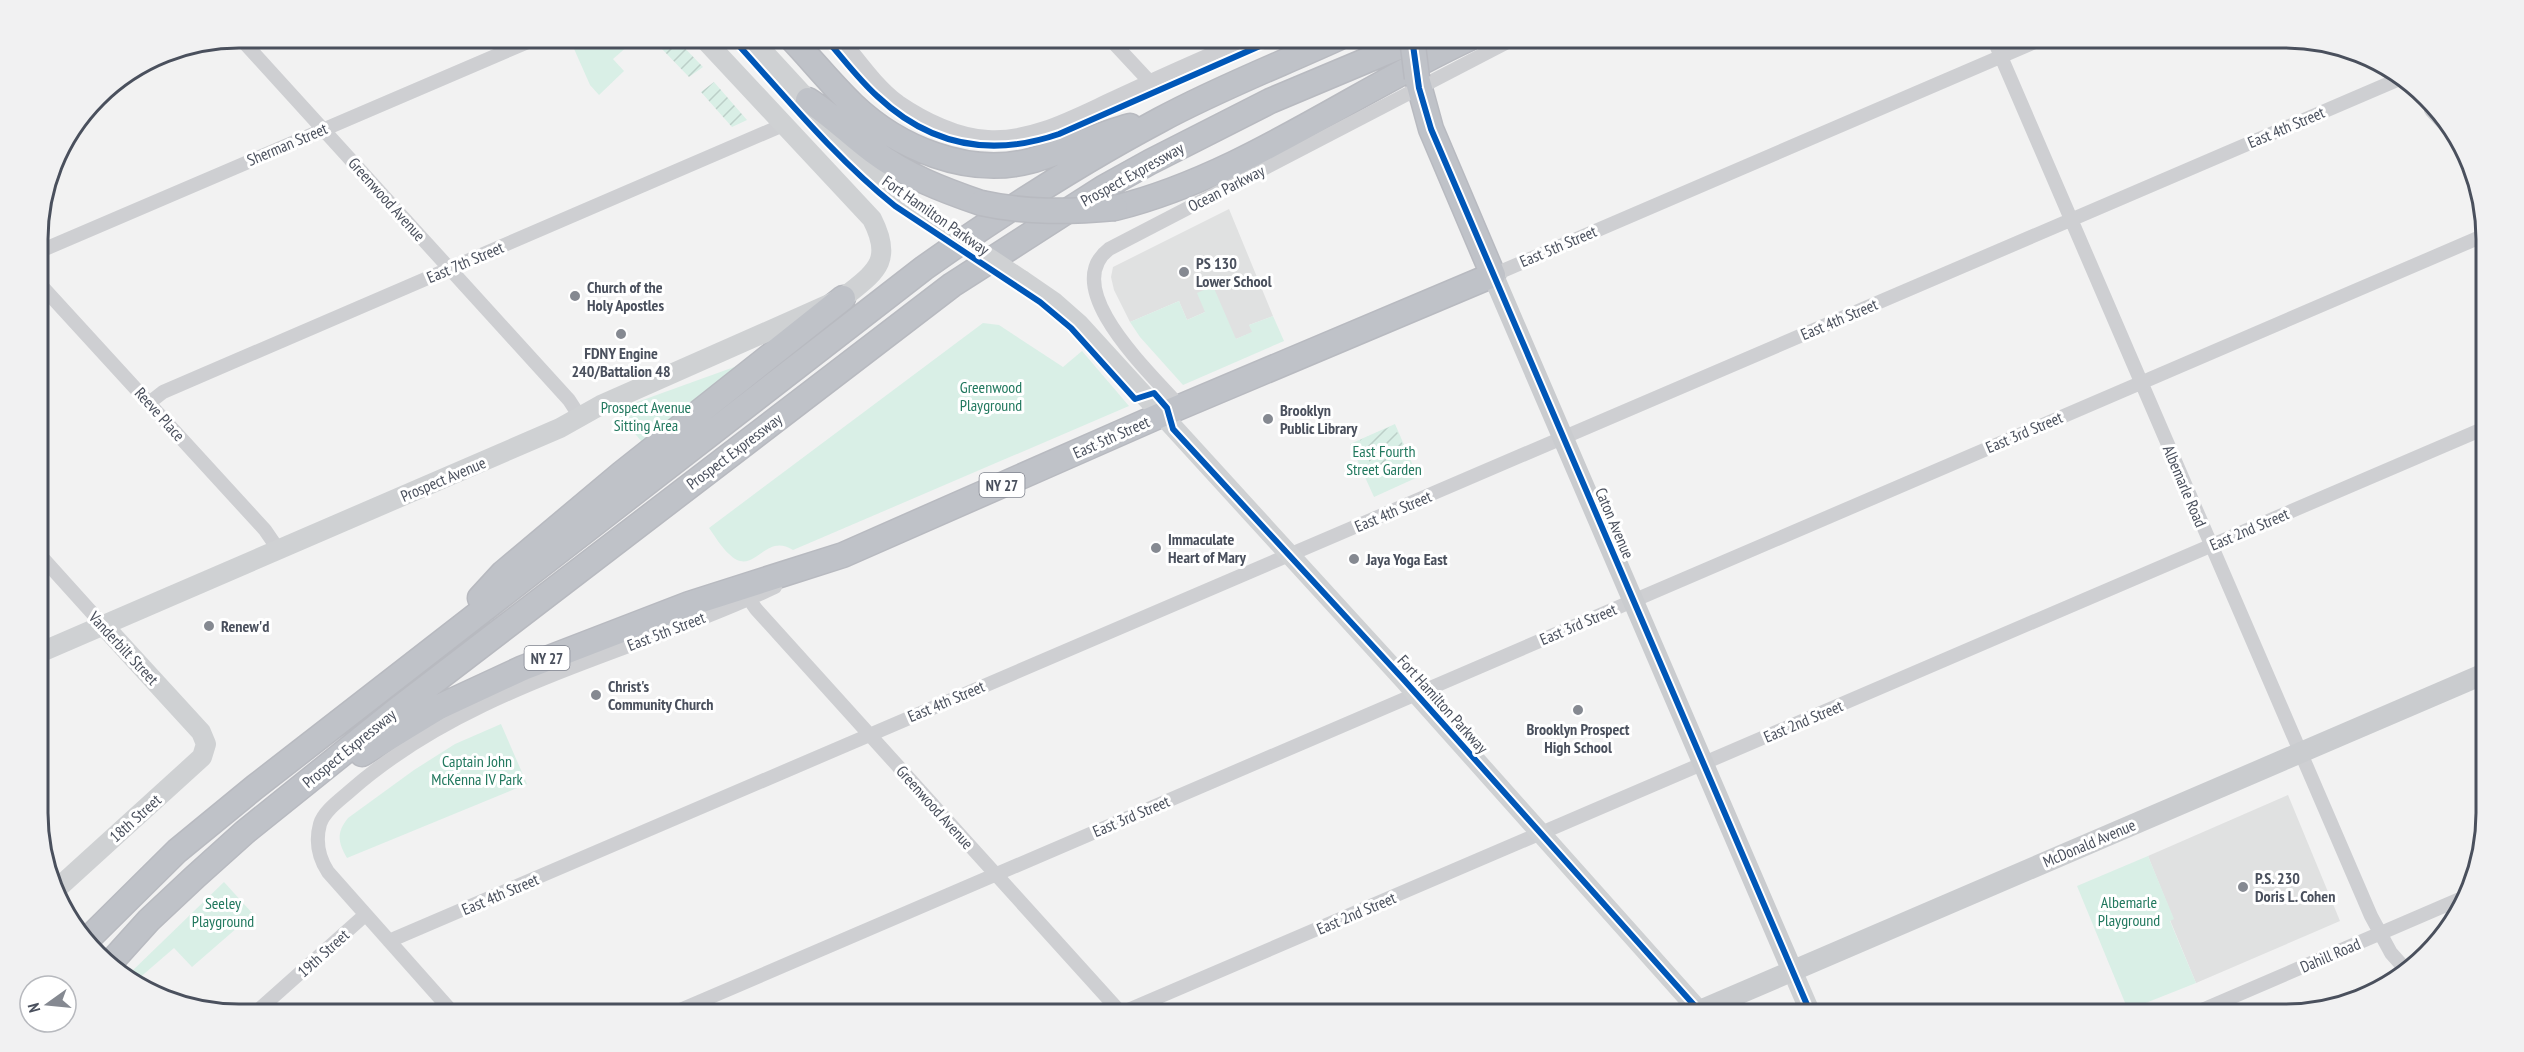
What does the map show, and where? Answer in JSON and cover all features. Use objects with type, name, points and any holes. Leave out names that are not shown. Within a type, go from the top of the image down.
[{"type":"highway","points":[[800,48],[854,106],[874,123],[900,141],[948,159],[992,165],[1029,161],[1103,133],[1161,119]]},
{"type":"highway","name":"Prospect Expressway","points":[[92,935],[177,851],[434,647],[924,268],[992,219],[1161,119],[1316,48]]},
{"type":"highway","name":"Prospect Expressway","points":[[115,958],[149,920],[196,876],[393,713],[952,285],[1102,188],[1150,162],[1270,101],[1396,48]]},
{"type":"highway","name":"Caton Avenue","points":[[1413,48],[1418,83],[1431,129],[1493,275]]},
{"type":"highway","points":[[808,100],[828,112],[873,151],[901,170],[944,191],[981,202],[1023,210],[1053,212],[1115,208],[1148,200],[1197,181],[1451,48]]},
{"type":"highway","name":"East 5th Street","points":[[843,555],[1171,410],[1493,275]]},
{"type":"highway","points":[[434,647],[503,573],[621,474],[843,298]]},
{"type":"highway","name":"NY 27","points":[[273,810],[439,707],[523,668],[689,604],[843,555]]},
{"type":"main road","name":"Caton Avenue","points":[[1493,275],[1792,970]]},
{"type":"main road","name":"McDonald Avenue","points":[[1717,1004],[2476,677]]},
{"type":"street","name":"Greenwood Avenue","points":[[249,48],[569,400],[580,417]]},
{"type":"street","name":"Sherman Street","points":[[48,248],[514,48]]},
{"type":"street","points":[[713,48],[872,219],[881,237],[882,255],[876,269],[843,298]]},
{"type":"street","name":"Fort Hamilton Parkway","points":[[760,48],[808,100],[820,121],[867,171],[900,198],[1054,302],[1171,410],[1288,555],[1541,833],[1689,1004]]},
{"type":"street","points":[[849,48],[883,88],[899,102],[934,122],[969,134],[987,137],[1007,137],[1041,129],[1226,48]]},
{"type":"street","points":[[1119,48],[1150,82]]},
{"type":"street","name":"Ocean Parkway","points":[[1171,410],[1106,317],[1094,285],[1093,271],[1101,256],[1109,249],[1418,83],[1493,48]]},
{"type":"street","name":"Albemarle Road","points":[[1997,48],[2300,753],[2380,934],[2401,964]]},
{"type":"street","name":"East 5th Street","points":[[1493,275],[2020,48]]},
{"type":"street","name":"East 4th Street","points":[[389,941],[2393,82]]},
{"type":"street","name":"East 7th Street","points":[[149,403],[163,392],[783,125]]},
{"type":"street","name":"East 3rd Street","points":[[694,1004],[2476,239]]},
{"type":"street","name":"Reeve Place","points":[[48,293],[265,530],[278,549]]},
{"type":"street","name":"Prospect Avenue","points":[[48,649],[561,428],[601,405],[843,298]]},
{"type":"street","name":"East 2nd Street","points":[[1144,1004],[2476,432]]},
{"type":"street","name":"East 5th Street","points":[[365,915],[328,872],[320,858],[318,843],[320,823],[329,810],[362,781],[436,728],[516,690],[749,599],[843,555]]},
{"type":"street","name":"Vanderbilt Street","points":[[48,564],[201,732],[206,744]]},
{"type":"street","name":"Greenwood Avenue","points":[[749,599],[1112,1004]]},
{"type":"street","name":"18th Street","points":[[62,884],[202,757],[206,744]]},
{"type":"street","name":"Dahill Road","points":[[2224,1004],[2453,902]]},
{"type":"street","points":[[365,915],[445,1004]]},
{"type":"street","name":"19th Street","points":[[265,1004],[365,915]]},
{"type":"street","name":"Caton Avenue","points":[[1792,970],[1807,1004]]},
{"type":"shaded area","name":"PS 130 Lower School","points":[[1229,209],[1273,316],[1249,325],[1253,332],[1236,339],[1205,312],[1187,320],[1179,301],[1130,322],[1114,290],[1111,277],[1113,267]]},
{"type":"shaded area","name":"P.S. 230 Doris L. Cohen","points":[[2288,795],[2340,921],[2196,983],[2170,920],[2173,918],[2148,856]]},
{"type":"green space","points":[[574,48],[626,48],[613,59],[624,71],[599,95],[590,85]]},
{"type":"green space","points":[[661,48],[685,48],[703,67],[689,77]]},
{"type":"green space","points":[[714,82],[747,120],[732,127],[701,92]]},
{"type":"green space","points":[[1213,286],[1236,339],[1252,332],[1249,325],[1273,316],[1284,341],[1183,385],[1140,337],[1130,322],[1179,301],[1187,320],[1205,312],[1197,293]]},
{"type":"green space","name":"Greenwood Playground","points":[[983,323],[999,325],[1063,367],[1082,351],[1129,406],[793,550],[783,546],[774,546],[753,559],[745,561],[738,560],[723,548],[709,528]]},
{"type":"green space","name":"Prospect Avenue Sitting Area","points":[[737,366],[642,442],[615,410]]},
{"type":"green space","name":"East Fourth Street Garden","points":[[1395,424],[1418,477],[1374,497],[1350,444]]},
{"type":"green space","name":"East Fourth Street Garden","points":[[1394,425],[1407,454],[1373,470],[1360,440]]},
{"type":"green space","name":"Captain John McKenna IV Park","points":[[501,724],[527,784],[347,858],[342,847],[340,833],[348,818],[414,770],[455,744]]},
{"type":"green space","name":"Albemarle Playground","points":[[2148,856],[2174,919],[2170,921],[2196,983],[2143,1004],[2126,1004],[2077,886]]},
{"type":"green space","name":"Seeley Playground","points":[[224,882],[253,914],[192,967],[174,948],[141,976],[132,971]]},
{"type":"cycle path","points":[[741,48],[830,146],[895,206],[1040,302],[1071,328],[1135,399],[1154,393],[1167,408],[1173,429],[1404,680],[1693,1004]]},
{"type":"cycle path","points":[[834,48],[863,82],[897,113],[940,136],[986,145],[1010,145],[1059,134],[1255,48]]},
{"type":"cycle path","points":[[1413,48],[1419,88],[1431,129],[1807,1004]]},
{"type":"place","name":"PS 130 Lower School","points":[[1184,272]]},
{"type":"place","name":"Church of the Holy Apostles","points":[[575,296]]},
{"type":"place","name":"FDNY Engine 240/Battalion 48","points":[[621,334]]},
{"type":"place","name":"Brooklyn Public Library","points":[[1268,419]]},
{"type":"place","name":"Immaculate Heart of Mary","points":[[1156,548]]},
{"type":"place","name":"Jaya Yoga East","points":[[1354,559]]},
{"type":"place","name":"Renew'd","points":[[209,626]]},
{"type":"place","name":"Christ's Community Church","points":[[596,695]]},
{"type":"place","name":"Brooklyn Prospect High School","points":[[1578,710]]},
{"type":"place","name":"P.S. 230 Doris L. Cohen","points":[[2243,887]]}]
